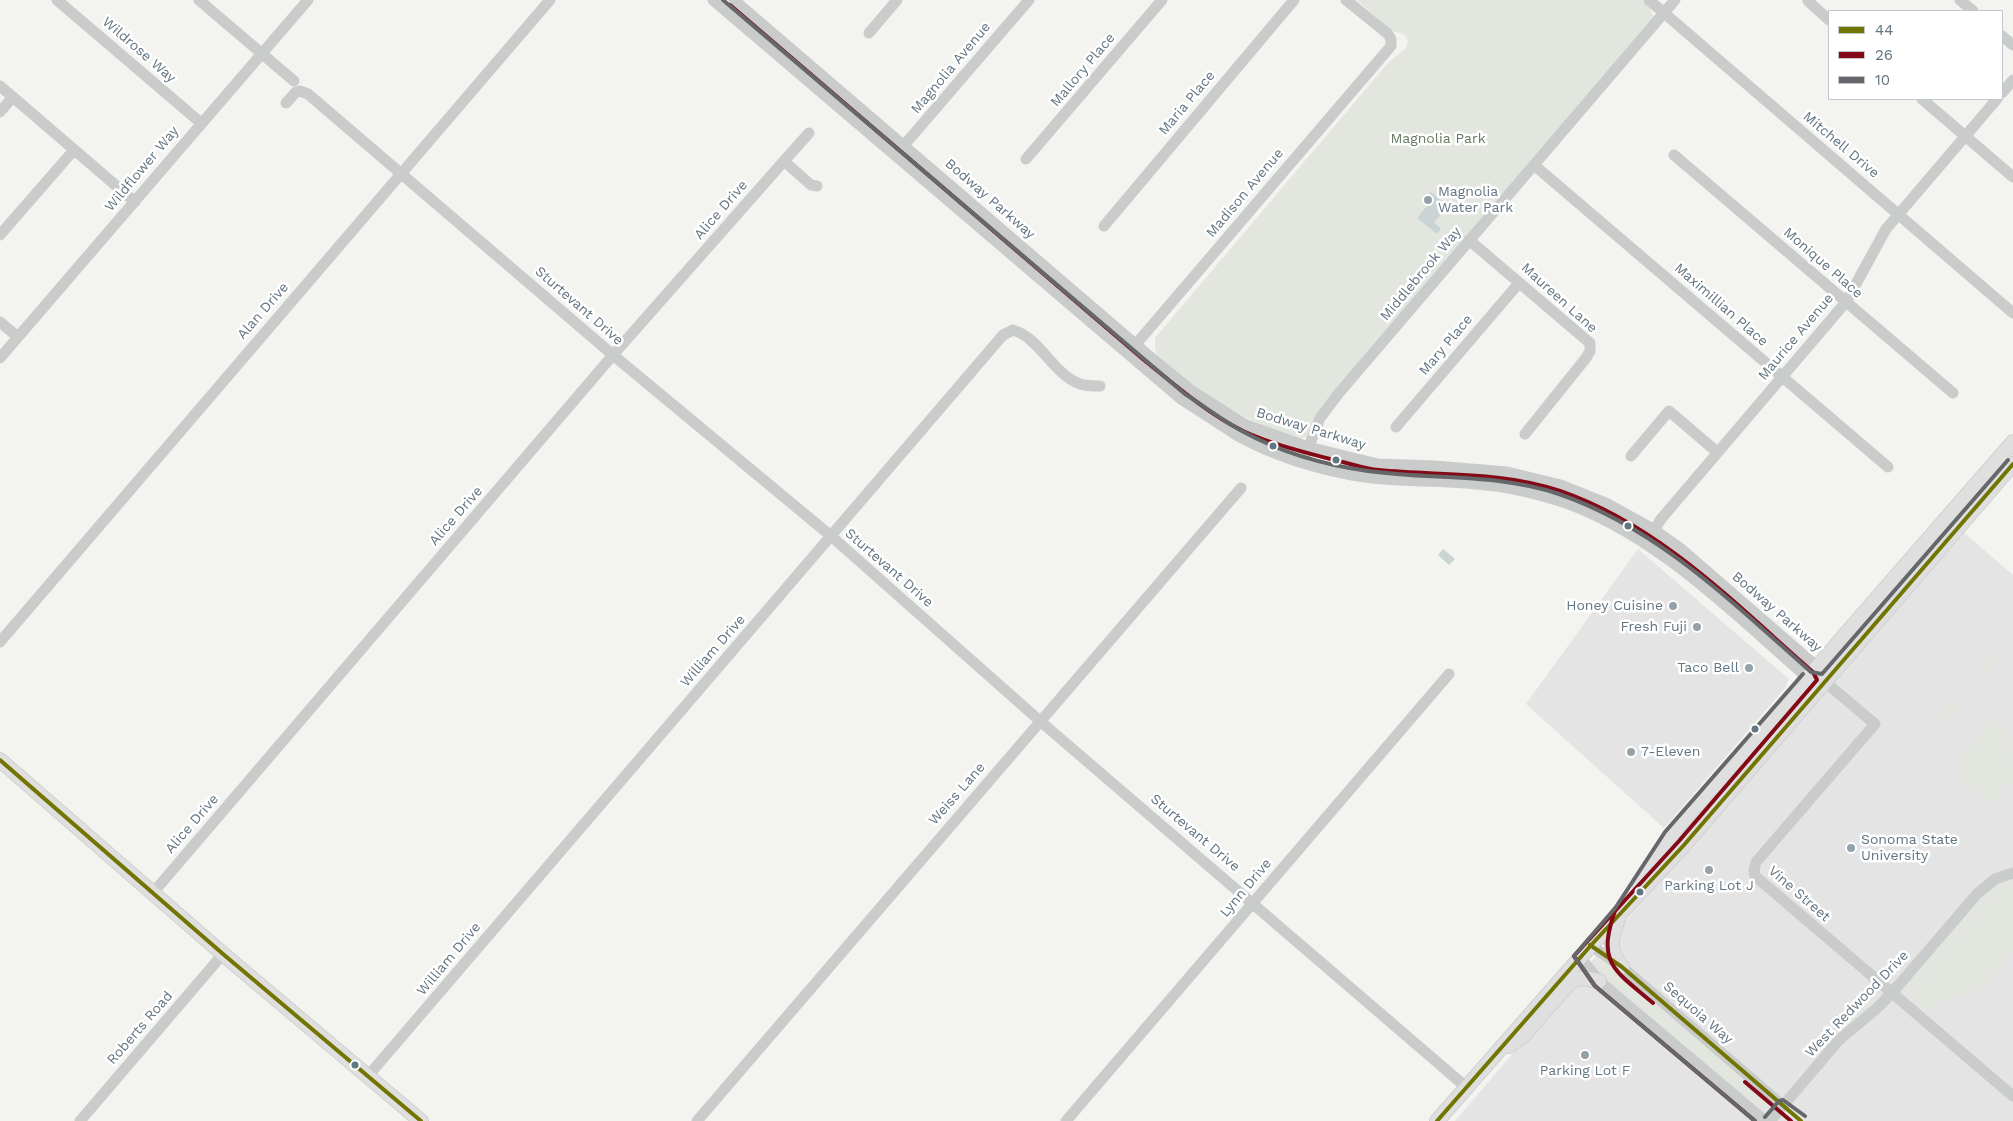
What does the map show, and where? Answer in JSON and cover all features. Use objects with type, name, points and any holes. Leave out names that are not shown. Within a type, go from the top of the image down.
[{"type":"main road","points":[[1622,967],[1613,956],[1611,948],[1613,934],[1621,911],[1670,836],[2013,442]]},
{"type":"main road","points":[[1438,1121],[1590,945],[1684,845],[2013,464]]},
{"type":"main road","points":[[0,760],[152,894],[421,1121]]},
{"type":"main road","points":[[1492,1058],[1523,1036],[1571,981],[1582,978],[1599,980]]},
{"type":"street","name":"Wildrose Way","points":[[58,0],[200,123]]},
{"type":"street","points":[[200,0],[294,81]]},
{"type":"street","name":"Wildflower Way","points":[[0,358],[135,202],[200,123],[308,0]]},
{"type":"street","name":"Alan Drive","points":[[0,642],[550,0]]},
{"type":"street","name":"Bodway Parkway","points":[[713,0],[1181,399],[1240,436],[1304,463],[1354,475],[1476,484],[1523,491],[1558,500],[1594,514],[1647,543],[1813,673]]},
{"type":"street","name":"Bodway Parkway","points":[[734,0],[1192,391],[1246,425],[1308,447],[1378,464],[1435,466],[1507,472],[1561,485],[1606,503],[1680,548],[1813,673]]},
{"type":"street","points":[[869,33],[897,0]]},
{"type":"street","name":"Magnolia Avenue","points":[[896,156],[1028,0]]},
{"type":"street","name":"Mallory Place","points":[[1026,159],[1162,0]]},
{"type":"street","name":"Maria Place","points":[[1104,226],[1294,0]]},
{"type":"street","name":"Madison Avenue","points":[[1128,354],[1391,46],[1391,39],[1388,34],[1346,0]]},
{"type":"street","name":"Mitchell Drive","points":[[1649,0],[2013,313]]},
{"type":"street","name":"Middlebrook Way","points":[[1304,463],[1308,447],[1320,418],[1339,393],[1675,0]]},
{"type":"street","points":[[1960,0],[1972,10]]},
{"type":"street","points":[[1808,1],[1828,19]]},
{"type":"street","points":[[2003,37],[2013,45]]},
{"type":"street","points":[[2003,93],[2013,80]]},
{"type":"street","points":[[0,86],[135,202]]},
{"type":"street","name":"Sturtevant Drive","points":[[286,103],[296,92],[304,92],[402,173],[613,355],[831,536],[1040,721],[1466,1087]]},
{"type":"street","points":[[0,112],[13,97]]},
{"type":"street","points":[[1923,100],[2013,176]]},
{"type":"street","name":"Maurice Avenue","points":[[1647,543],[1653,530],[1717,452],[1846,302],[1869,257],[1899,214],[1996,100]]},
{"type":"street","name":"Alice Drive","points":[[152,894],[613,355],[809,133]]},
{"type":"street","points":[[0,235],[74,150]]},
{"type":"street","name":"Monique Place","points":[[1674,155],[1953,393]]},
{"type":"street","points":[[784,161],[811,185],[817,186]]},
{"type":"street","name":"Maximillian Place","points":[[1534,165],[1888,468]]},
{"type":"street","name":"Maureen Lane","points":[[1469,240],[1590,343],[1590,351],[1586,358],[1525,434]]},
{"type":"street","name":"Mary Place","points":[[1396,427],[1519,283]]},
{"type":"street","points":[[0,322],[18,338]]},
{"type":"street","name":"William Drive","points":[[368,1076],[1003,335],[1013,330],[1022,333],[1050,362],[1080,384],[1100,386]]},
{"type":"street","points":[[1631,456],[1669,411],[1717,452]]},
{"type":"street","name":"Weiss Lane","points":[[697,1121],[1241,488]]},
{"type":"street","points":[[1813,673],[1824,681]]},
{"type":"street","name":"Lynn Drive","points":[[1066,1121],[1449,674]]},
{"type":"street","name":"Vine Street","points":[[1824,681],[1875,724],[1756,862],[1754,870],[1759,881],[2013,1096]]},
{"type":"street","name":"West Redwood Drive","points":[[1770,1121],[1839,1040],[1891,994],[1977,894],[1995,879],[2013,874]]},
{"type":"street","name":"Sequoia Way","points":[[1590,945],[1622,967],[1783,1106]]},
{"type":"street","name":"Roberts Road","points":[[80,1121],[223,954]]},
{"type":"street","points":[[1580,957],[1599,980],[1764,1121]]},
{"type":"shaded area","points":[[1431,192],[1448,206],[1434,222],[1441,229],[1437,234],[1417,218],[1431,201],[1427,197]]},
{"type":"shaded area","name":"Sonoma State University","points":[[1961,530],[2013,575],[2013,1121],[1455,1121]]},
{"type":"shaded area","points":[[1443,549],[1455,559],[1449,565],[1438,555]]},
{"type":"shaded area","points":[[1638,549],[1789,679],[1785,688],[1664,828],[1526,704]]},
{"type":"green space","name":"Magnolia Park","points":[[1357,0],[1642,0],[1650,8],[1654,18],[1312,432],[1303,438],[1296,439],[1266,428],[1201,391],[1158,357],[1155,338],[1388,63],[1405,49],[1408,42],[1405,35],[1391,30]]},
{"type":"green space","points":[[1992,654],[2000,660],[1984,678],[1977,671]]},
{"type":"green space","points":[[1952,698],[1960,705],[1944,722],[1937,716]]},
{"type":"green space","points":[[1993,720],[2012,736],[2013,785],[2001,786],[2002,800],[1987,802],[1956,774],[1960,769],[1955,764]]},
{"type":"green space","points":[[2013,878],[2013,880],[1999,888],[1910,990],[1903,989],[1983,895],[1999,883]]},
{"type":"green space","points":[[2013,882],[2013,952],[1985,989],[1971,990],[1960,997],[1944,1001],[1926,1013],[1908,995],[2001,889]]},
{"type":"green space","points":[[1598,959],[1604,959],[1767,1099],[1758,1109],[1597,970],[1595,964]]},
{"type":"green space","points":[[1863,993],[1867,996],[1836,1029],[1833,1028]]},
{"type":"green space","points":[[1869,996],[1880,997],[1877,1002],[1842,1031],[1837,1031]]},
{"type":"transit line","name":"10","points":[[723,0],[1185,394],[1227,422],[1257,439],[1287,451],[1336,465],[1392,474],[1512,483],[1559,494],[1595,509],[1662,547],[1693,570],[1811,672],[1822,674],[2008,460]]},
{"type":"transit line","name":"26","points":[[730,5],[1144,360],[1217,416],[1243,431],[1265,440],[1362,467],[1402,472],[1470,475],[1515,480],[1560,491],[1597,506],[1631,524],[1695,569],[1813,672],[1817,680],[1679,841],[1574,956],[1595,986],[1755,1121]]},
{"type":"transit line","name":"44","points":[[1437,1121],[1593,943],[1684,845],[2013,464]]},
{"type":"transit line","name":"10","points":[[1755,1121],[1595,986],[1574,956],[1616,907],[1665,832],[1803,674]]},
{"type":"transit line","name":"44","points":[[0,760],[223,954],[421,1121]]},
{"type":"transit line","name":"26","points":[[1616,908],[1610,926],[1608,953],[1618,973],[1653,1003]]},
{"type":"transit line","name":"44","points":[[1590,945],[1622,967],[1801,1121]]},
{"type":"transit line","name":"26","points":[[1745,1082],[1791,1121]]},
{"type":"transit line","name":"10","points":[[1765,1117],[1779,1101],[1783,1100],[1805,1116]]},
{"type":"place","name":"Magnolia Water Park","points":[[1428,200]]},
{"type":"place","name":"Honey Cuisine","points":[[1673,606]]},
{"type":"place","name":"Fresh Fuji","points":[[1697,627]]},
{"type":"place","name":"Taco Bell","points":[[1749,668]]},
{"type":"place","name":"7-Eleven","points":[[1631,752]]},
{"type":"place","name":"Sonoma State University","points":[[1851,848]]},
{"type":"place","name":"Parking Lot J","points":[[1709,870]]},
{"type":"place","name":"Parking Lot F","points":[[1585,1055]]}]
